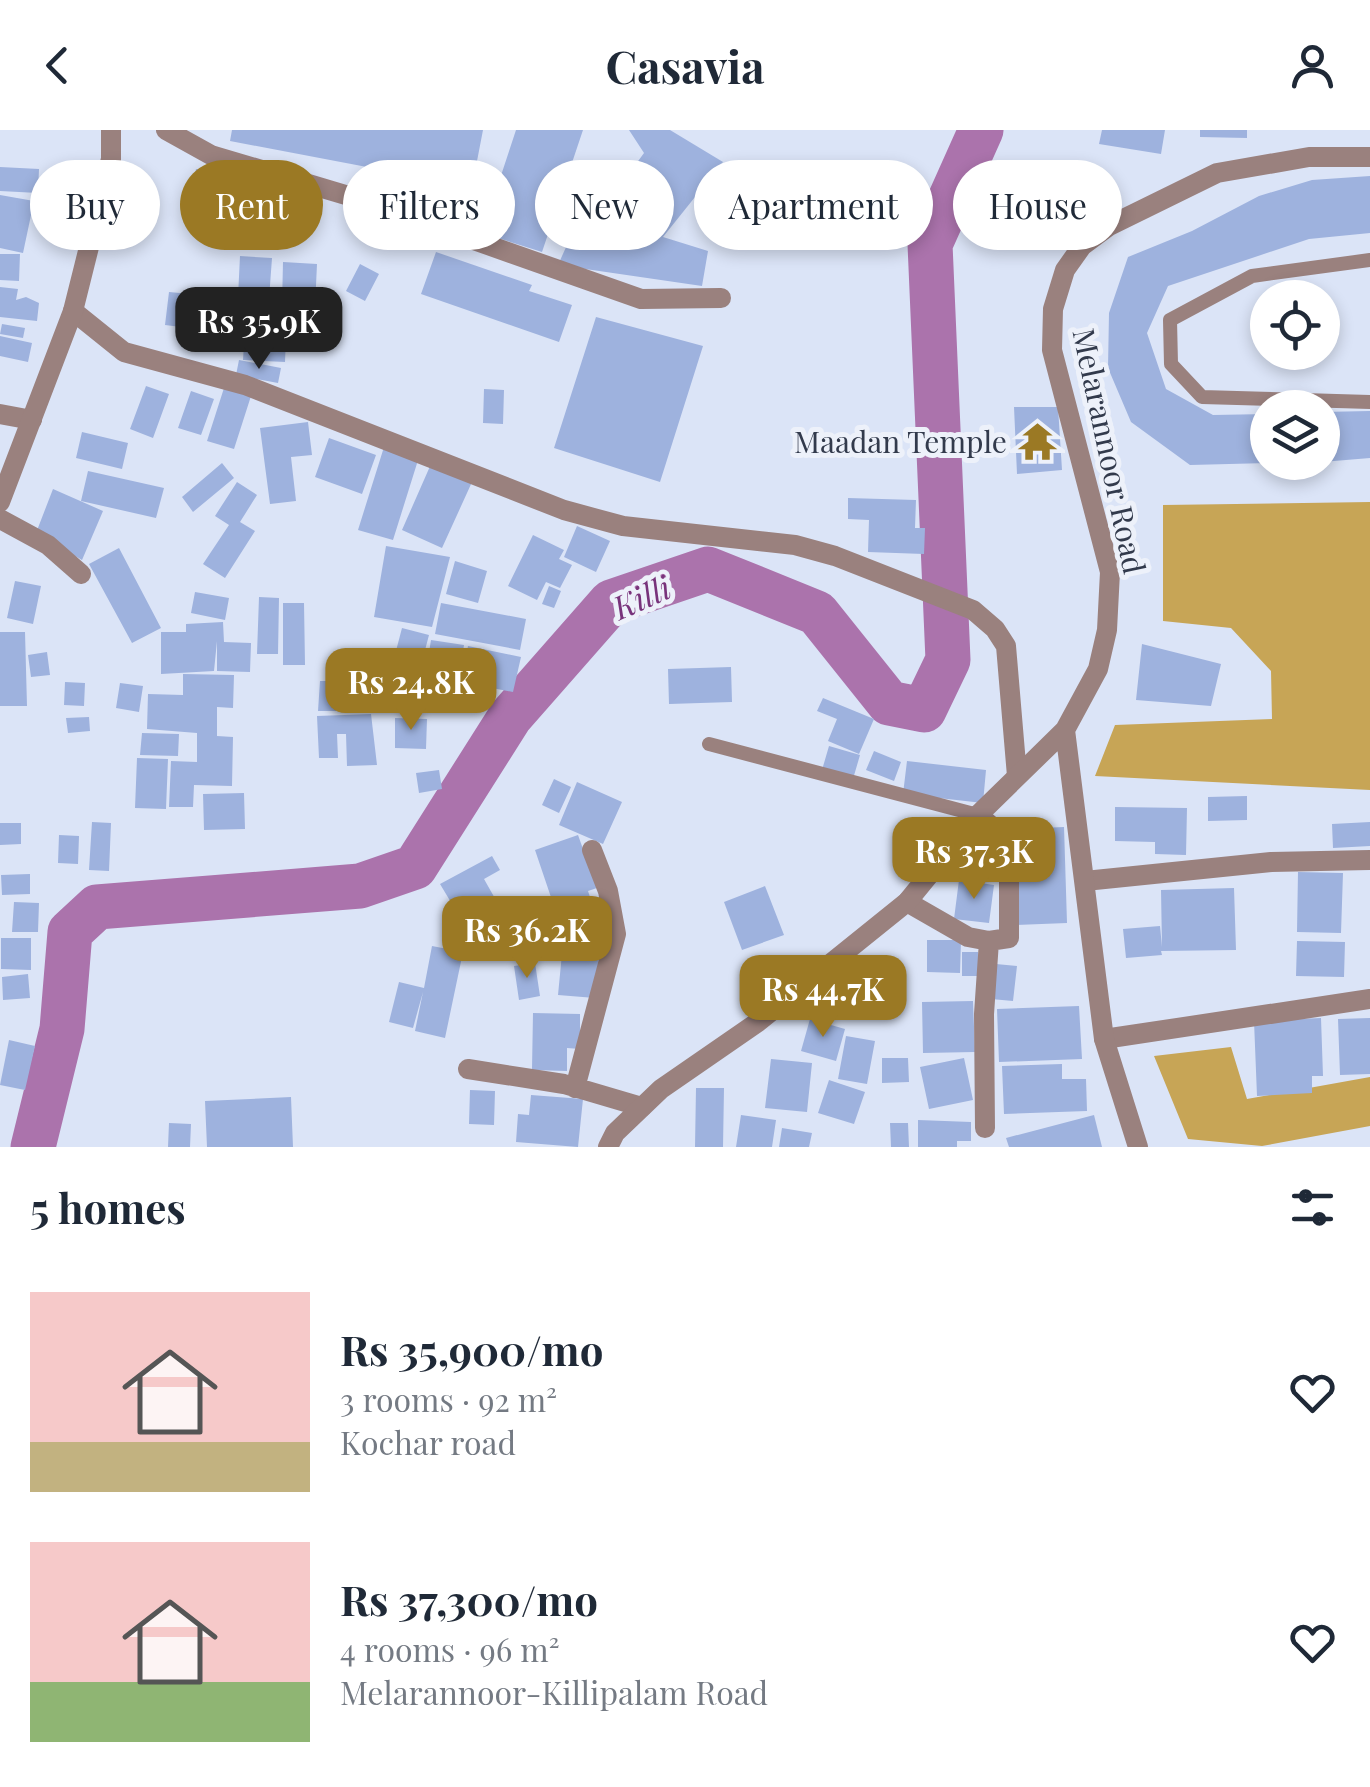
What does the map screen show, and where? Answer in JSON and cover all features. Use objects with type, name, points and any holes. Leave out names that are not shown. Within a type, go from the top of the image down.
[{"type":"street","points":[[0,502],[73,311],[111,159],[111,130]]},
{"type":"street","points":[[166,130],[211,155],[349,196],[640,299],[721,298]]},
{"type":"street","name":"Melarannoor Road","points":[[608,1147],[615,1133],[642,1106],[758,1022],[907,902],[978,816],[1065,730],[1098,669],[1108,630],[1110,572],[1052,350],[1053,309],[1064,270],[1082,246],[1109,226],[1217,173],[1309,157],[1370,157]]},
{"type":"street","points":[[73,311],[124,352],[245,385],[564,510],[623,526],[794,545],[973,610],[995,629],[1006,646],[1018,776]]},
{"type":"street","points":[[0,414],[32,420]]},
{"type":"street","points":[[0,519],[48,544],[81,574]]},
{"type":"street","points":[[1065,730],[1104,1038],[1138,1147]]},
{"type":"street","points":[[907,902],[968,937],[989,941],[1009,938],[1009,854],[1002,835],[978,816]]},
{"type":"street","points":[[575,1088],[616,934],[608,890],[592,850]]},
{"type":"street","points":[[1085,881],[1271,862],[1370,860]]},
{"type":"street","points":[[986,1128],[984,1014],[989,941]]},
{"type":"street","points":[[1104,1038],[1370,999]]},
{"type":"street","points":[[468,1069],[575,1088],[642,1106]]},
{"type":"lane","points":[[1370,260],[1326,262],[1252,276],[1170,320],[1172,364],[1202,397],[1370,402]]},
{"type":"lane","points":[[709,744],[978,816]]},
{"type":"shaded area","points":[[1370,502],[1370,790],[1095,776],[1115,725],[1272,719],[1271,671],[1231,628],[1163,621],[1163,505]]},
{"type":"shaded area","points":[[1231,1047],[1247,1099],[1370,1077],[1370,1126],[1262,1146],[1188,1139],[1154,1056]]},
{"type":"building","points":[[232,130],[483,130],[477,160],[343,162],[230,141]]},
{"type":"building","points":[[516,130],[583,130],[573,160],[535,160],[535,250],[515,243],[515,160],[506,160]]},
{"type":"building","points":[[629,130],[670,130],[720,160],[694,160],[694,198],[674,223],[674,160],[639,160],[644,153]]},
{"type":"building","points":[[1102,130],[1165,130],[1161,154],[1099,144]]},
{"type":"building","points":[[1200,130],[1247,130],[1247,138],[1200,137]]},
{"type":"building","points":[[0,167],[30,169],[30,193],[0,191]]},
{"type":"building","points":[[1370,176],[1370,233],[1309,239],[1168,286],[1147,333],[1166,389],[1213,415],[1250,414],[1250,463],[1190,465],[1131,422],[1108,368],[1109,313],[1128,257],[1192,231],[1259,196],[1312,180]]},
{"type":"building","points":[[0,195],[30,200],[23,253],[0,248]]},
{"type":"building","points":[[674,240],[694,247],[694,250],[708,251],[702,286],[558,265],[565,250],[674,250]]},
{"type":"building","points":[[436,252],[532,285],[529,291],[572,305],[559,342],[421,294]]},
{"type":"building","points":[[0,254],[20,254],[19,281],[0,280]]},
{"type":"building","points":[[240,256],[272,258],[269,299],[238,297]]},
{"type":"building","points":[[283,262],[317,264],[315,307],[282,305]]},
{"type":"building","points":[[360,264],[379,274],[365,301],[346,291]]},
{"type":"building","points":[[0,287],[18,289],[16,300],[26,297],[39,303],[37,321],[0,317]]},
{"type":"building","points":[[169,292],[201,295],[197,329],[165,325]]},
{"type":"building","points":[[246,310],[287,312],[285,362],[243,360]]},
{"type":"building","points":[[596,317],[703,346],[660,482],[554,448]]},
{"type":"building","points":[[2,324],[25,328],[23,338],[0,334]]},
{"type":"building","points":[[0,336],[32,343],[28,362],[0,356]]},
{"type":"building","points":[[239,360],[281,368],[278,383],[236,375]]},
{"type":"building","points":[[146,386],[169,394],[153,438],[130,429]]},
{"type":"building","points":[[224,388],[251,396],[234,449],[207,441]]},
{"type":"building","points":[[484,389],[504,390],[503,424],[483,423]]},
{"type":"building","points":[[191,391],[214,399],[201,435],[178,428]]},
{"type":"building","name":"Maadan Temple","points":[[1014,407],[1058,407],[1062,470],[1017,474]]},
{"type":"building","points":[[1370,411],[1370,458],[1340,460],[1340,412]]},
{"type":"building","points":[[308,422],[312,455],[291,457],[296,501],[270,504],[260,428]]},
{"type":"building","points":[[82,432],[128,443],[122,469],[76,458]]},
{"type":"building","points":[[329,438],[376,455],[362,494],[315,477]]},
{"type":"building","points":[[384,447],[419,457],[393,540],[358,530]]},
{"type":"building","points":[[222,463],[234,478],[193,512],[182,497]]},
{"type":"building","points":[[431,464],[472,482],[442,548],[402,530]]},
{"type":"building","points":[[88,471],[164,488],[156,518],[81,501]]},
{"type":"building","points":[[237,482],[257,495],[240,522],[255,531],[225,578],[203,564],[229,525],[215,516]]},
{"type":"building","points":[[53,489],[103,511],[82,560],[36,533]]},
{"type":"building","points":[[848,498],[916,500],[915,528],[925,528],[924,554],[868,552],[869,520],[848,519]]},
{"type":"building","points":[[577,526],[610,541],[596,572],[564,557]]},
{"type":"building","points":[[533,535],[564,550],[559,559],[572,565],[560,588],[546,582],[537,600],[508,586]]},
{"type":"building","points":[[386,546],[450,557],[432,627],[374,617]]},
{"type":"building","points":[[119,548],[161,628],[132,643],[89,564]]},
{"type":"building","points":[[455,561],[487,571],[478,603],[446,594]]},
{"type":"building","points":[[15,581],[41,586],[33,624],[7,618]]},
{"type":"building","points":[[549,586],[561,591],[554,608],[542,604]]},
{"type":"building","points":[[195,592],[229,598],[225,620],[191,613]]},
{"type":"building","points":[[259,597],[279,598],[278,654],[257,654]]},
{"type":"building","points":[[283,603],[304,603],[305,665],[283,665]]},
{"type":"building","points":[[441,603],[526,619],[520,650],[435,634]]},
{"type":"building","points":[[223,622],[224,642],[251,643],[250,672],[217,671],[217,641],[214,671],[161,674],[161,632],[186,632],[186,624]]},
{"type":"building","points":[[402,628],[429,635],[419,673],[392,666]]},
{"type":"building","points":[[0,632],[25,632],[27,706],[0,706]]},
{"type":"building","points":[[431,640],[464,645],[459,677],[426,671]]},
{"type":"building","points":[[1142,644],[1221,664],[1211,706],[1136,700]]},
{"type":"building","points":[[468,646],[521,657],[513,692],[461,682]]},
{"type":"building","points":[[47,652],[50,675],[31,677],[28,655]]},
{"type":"building","points":[[731,667],[732,702],[669,704],[668,669]]},
{"type":"building","points":[[183,674],[234,675],[233,708],[217,707],[217,736],[233,737],[232,786],[194,785],[193,807],[169,807],[171,761],[197,762],[197,733],[147,729],[148,694],[183,695]]},
{"type":"building","points":[[320,681],[338,681],[336,711],[318,711]]},
{"type":"building","points":[[65,682],[85,683],[84,706],[64,705]]},
{"type":"building","points":[[120,683],[143,686],[139,712],[116,708]]},
{"type":"building","points":[[823,698],[874,719],[859,754],[828,741],[837,719],[817,711]]},
{"type":"building","points":[[371,714],[377,765],[347,766],[346,734],[337,734],[338,758],[319,758],[317,716]]},
{"type":"building","points":[[89,717],[90,731],[68,733],[66,718]]},
{"type":"building","points":[[395,718],[427,719],[426,749],[395,748]]},
{"type":"building","points":[[142,733],[179,734],[178,756],[140,755]]},
{"type":"building","points":[[829,746],[860,755],[853,779],[822,770]]},
{"type":"building","points":[[874,751],[901,762],[894,781],[866,770]]},
{"type":"building","points":[[137,758],[168,759],[166,809],[135,808]]},
{"type":"building","points":[[907,761],[986,770],[983,803],[903,794]]},
{"type":"building","points":[[439,770],[442,789],[419,793],[416,773]]},
{"type":"building","points":[[554,779],[571,787],[559,813],[542,805]]},
{"type":"building","points":[[577,782],[622,802],[603,844],[559,825]]},
{"type":"building","points":[[244,793],[245,829],[204,830],[203,794]]},
{"type":"building","points":[[1247,796],[1247,820],[1208,821],[1208,797]]},
{"type":"building","points":[[1115,807],[1187,808],[1186,855],[1155,854],[1155,842],[1115,841]]},
{"type":"building","points":[[92,822],[111,823],[109,871],[89,870]]},
{"type":"building","points":[[1370,822],[1370,846],[1333,848],[1332,824]]},
{"type":"building","points":[[0,823],[21,823],[21,844],[0,845]]},
{"type":"building","points":[[1064,827],[1067,923],[1016,925],[1013,829]]},
{"type":"building","points":[[59,835],[79,836],[78,864],[58,863]]},
{"type":"building","points":[[578,835],[597,888],[588,891],[591,900],[556,912],[535,850]]},
{"type":"building","points":[[492,856],[500,870],[484,879],[497,902],[477,913],[467,896],[452,904],[440,884]]},
{"type":"building","points":[[1298,872],[1343,873],[1341,933],[1297,932]]},
{"type":"building","points":[[30,874],[30,894],[2,895],[1,875]]},
{"type":"building","points":[[959,880],[994,885],[989,923],[954,919]]},
{"type":"building","points":[[765,886],[784,935],[742,950],[724,902]]},
{"type":"building","points":[[1234,888],[1236,950],[1161,951],[1162,955],[1126,958],[1123,929],[1160,926],[1162,947],[1161,890]]},
{"type":"building","points":[[14,902],[39,903],[38,932],[12,932]]},
{"type":"building","points":[[564,933],[601,937],[595,998],[558,995]]},
{"type":"building","points":[[1,938],[31,938],[31,970],[1,969]]},
{"type":"building","points":[[927,940],[961,940],[960,973],[927,972]]},
{"type":"building","points":[[1297,941],[1345,942],[1344,977],[1296,976]]},
{"type":"building","points":[[432,946],[463,952],[445,1038],[415,1031],[423,992],[413,1028],[389,1022],[399,982],[424,988]]},
{"type":"building","points":[[962,952],[978,952],[978,976],[962,976]]},
{"type":"building","points":[[535,963],[540,996],[519,1000],[514,966]]},
{"type":"building","points":[[996,964],[1017,966],[1013,1001],[991,999]]},
{"type":"building","points":[[28,974],[30,998],[3,1000],[2,977]]},
{"type":"building","points":[[973,1001],[975,1052],[923,1053],[922,1002]]},
{"type":"building","points":[[1079,1006],[1082,1059],[999,1062],[997,1009]]},
{"type":"building","points":[[533,1013],[580,1014],[580,1049],[567,1048],[567,1071],[532,1070]]},
{"type":"building","points":[[1321,1018],[1323,1076],[1312,1076],[1312,1093],[1257,1096],[1254,1021]]},
{"type":"building","points":[[1370,1018],[1370,1074],[1340,1075],[1338,1019]]},
{"type":"building","points":[[810,1019],[845,1029],[836,1061],[801,1051]]},
{"type":"building","points":[[846,1036],[875,1041],[867,1084],[838,1079]]},
{"type":"building","points":[[9,1040],[35,1046],[25,1090],[0,1085]]},
{"type":"building","points":[[882,1058],[908,1058],[909,1082],[882,1083]]},
{"type":"building","points":[[964,1058],[973,1100],[929,1109],[920,1067]]},
{"type":"building","points":[[771,1059],[812,1063],[807,1112],[765,1108]]},
{"type":"building","points":[[1062,1064],[1062,1079],[1086,1079],[1087,1111],[1004,1114],[1002,1066]]},
{"type":"building","points":[[829,1080],[865,1092],[854,1124],[818,1113]]},
{"type":"building","points":[[696,1088],[724,1088],[723,1147],[695,1147]]},
{"type":"building","points":[[470,1090],[495,1091],[494,1125],[469,1124]]},
{"type":"building","points":[[531,1095],[583,1099],[578,1147],[516,1142],[518,1114],[529,1115]]},
{"type":"building","points":[[291,1097],[293,1147],[207,1147],[205,1101]]},
{"type":"building","points":[[741,1115],[776,1120],[772,1147],[736,1147]]},
{"type":"building","points":[[1094,1115],[1102,1147],[1009,1147],[1006,1138]]},
{"type":"building","points":[[918,1120],[971,1122],[971,1141],[957,1141],[957,1147],[918,1147]]},
{"type":"building","points":[[169,1123],[191,1124],[190,1147],[168,1147]]},
{"type":"building","points":[[890,1123],[908,1123],[909,1147],[891,1147]]},
{"type":"building","points":[[782,1128],[812,1133],[809,1147],[779,1147]]},
{"type":"waterway","name":"Killi","points":[[33,1147],[62,1029],[70,932],[97,907],[360,886],[415,867],[510,717],[611,602],[708,569],[817,613],[889,703],[924,710],[948,660],[930,244],[981,130]]},
{"type":"place","name":"Maadan Temple","points":[[1037,441]]}]
